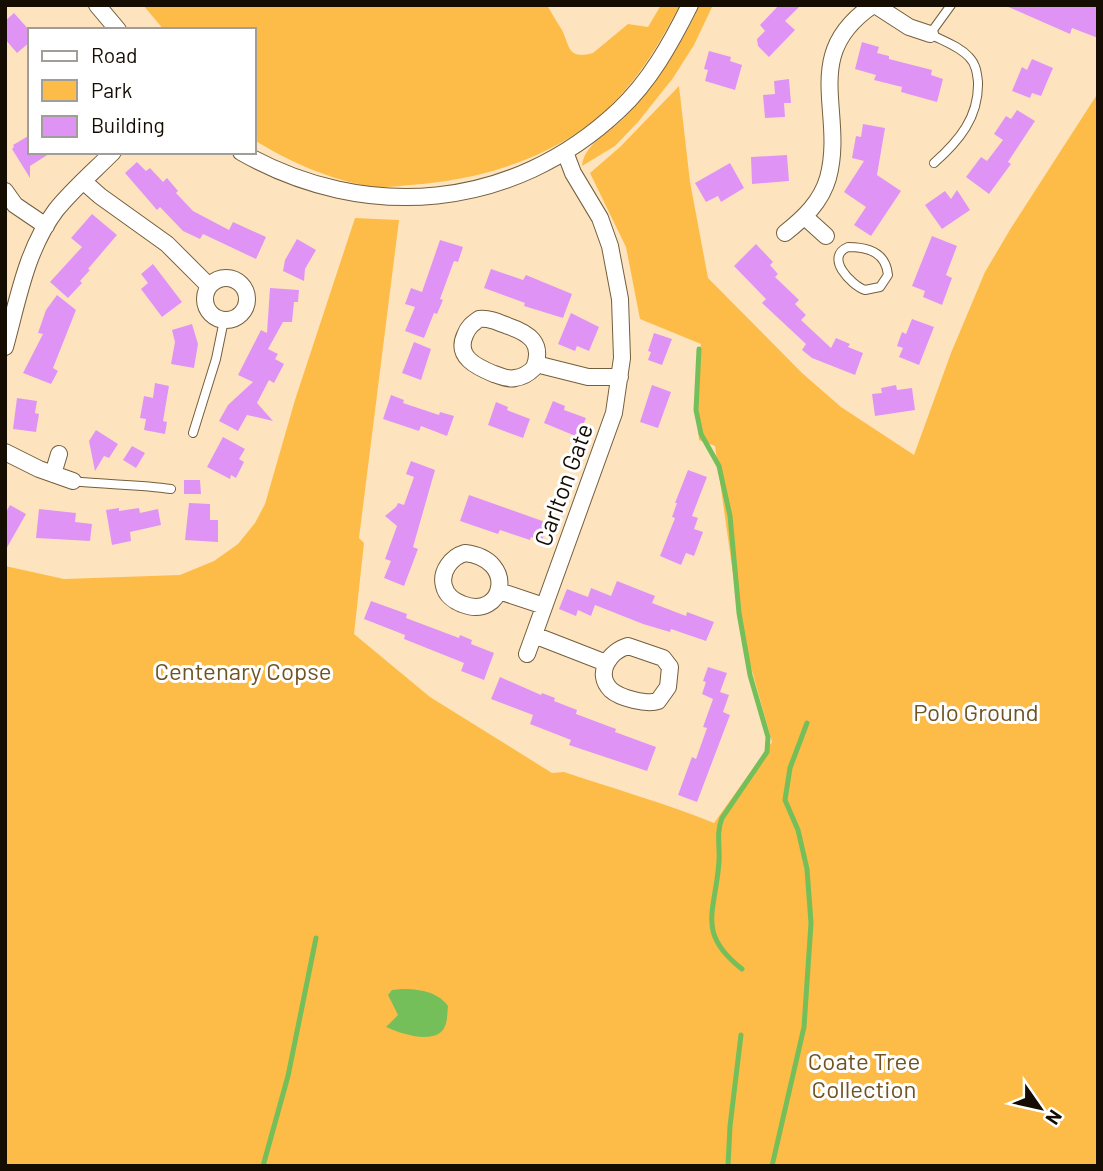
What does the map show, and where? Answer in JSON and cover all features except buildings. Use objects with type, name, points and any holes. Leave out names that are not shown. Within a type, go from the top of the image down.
[{"type":"street","points":[[97,5],[116,28]]},
{"type":"street","points":[[245,154],[291,177],[322,187],[392,199],[454,193],[495,184],[536,168],[565,152],[611,116],[638,90],[669,45],[690,5]]},
{"type":"street","points":[[785,233],[805,217],[821,193],[830,169],[832,145],[828,82],[832,57],[845,29],[874,5],[909,26],[930,34]]},
{"type":"street","name":"Carlton Gate","points":[[527,654],[614,413],[620,377],[622,329],[616,269],[600,218],[573,173],[565,152]]},
{"type":"street","points":[[6,340],[28,261],[46,226],[64,201],[111,154]]},
{"type":"street","points":[[83,181],[167,244],[209,286]]},
{"type":"street","points":[[5,191],[15,205],[46,226]]},
{"type":"street","points":[[805,217],[826,236]]},
{"type":"street","points":[[231,278],[246,292],[246,306],[243,312],[231,320],[224,320],[211,315],[204,296],[209,286],[217,280],[231,278]]},
{"type":"street","points":[[480,319],[490,320],[524,331],[530,336],[536,350],[536,364],[532,371],[524,376],[507,378],[470,362],[463,351],[462,341],[472,324],[480,319]]},
{"type":"street","points":[[536,364],[589,377],[620,377]]},
{"type":"street","points":[[5,453],[73,481]]},
{"type":"street","points":[[53,474],[60,454]]},
{"type":"street","points":[[499,591],[544,606]]},
{"type":"street","points":[[534,635],[606,663]]},
{"type":"lane","points":[[934,163],[956,142],[976,109],[978,85],[975,66],[967,55],[930,34],[951,5]]},
{"type":"lane","points":[[826,236],[842,250]]},
{"type":"lane","points":[[859,247],[877,253],[887,268],[885,282],[871,291],[855,286],[841,269],[839,255],[842,250],[859,247]]},
{"type":"lane","points":[[192,433],[216,359],[224,320]]},
{"type":"lane","points":[[73,481],[171,489]]},
{"type":"green space","points":[[143,5],[547,5],[571,50],[578,55],[585,55],[593,53],[628,24],[648,27],[661,5],[680,5],[633,80],[593,121],[570,137],[546,151],[493,171],[438,182],[382,187],[357,184],[326,175],[296,163],[256,141],[256,28],[162,28]]},
{"type":"green space","points":[[700,5],[713,5],[694,45],[673,78],[615,146],[582,166],[592,145],[624,118],[657,78],[676,50]]},
{"type":"green space","points":[[679,86],[690,182],[708,278],[802,373],[841,407],[914,455],[951,353],[985,272],[1098,93],[1098,1166],[5,1166],[5,566],[64,579],[180,575],[214,561],[238,544],[255,523],[265,504],[295,400],[355,218],[399,220],[359,538],[364,543],[354,634],[430,697],[552,773],[564,772],[714,823],[772,742],[746,649],[715,446],[699,440],[695,388],[701,344],[640,319],[626,247],[590,173],[620,147]]},
{"type":"shaded area","points":[[392,990],[427,992],[444,1001],[448,1006],[445,1027],[441,1032],[421,1037],[386,1027],[398,1015],[388,995]]},
{"type":"waterway","points":[[699,349],[696,410],[701,434],[719,466],[730,516],[739,613],[750,675],[768,737],[767,752],[722,818],[719,829],[713,932],[727,956],[742,969]]},
{"type":"waterway","points":[[772,1166],[804,1027],[811,923],[807,869],[798,830],[785,800],[790,768],[807,723]]},
{"type":"waterway","points":[[263,1166],[288,1076],[316,938]]},
{"type":"waterway","points":[[728,1166],[741,1035]]},
{"type":"park label","name":"Centenary Copse","points":[[243,672]]},
{"type":"park label","name":"Polo Ground","points":[[976,713]]},
{"type":"park label","name":"Coate Tree Collection","points":[[864,1076]]}]
